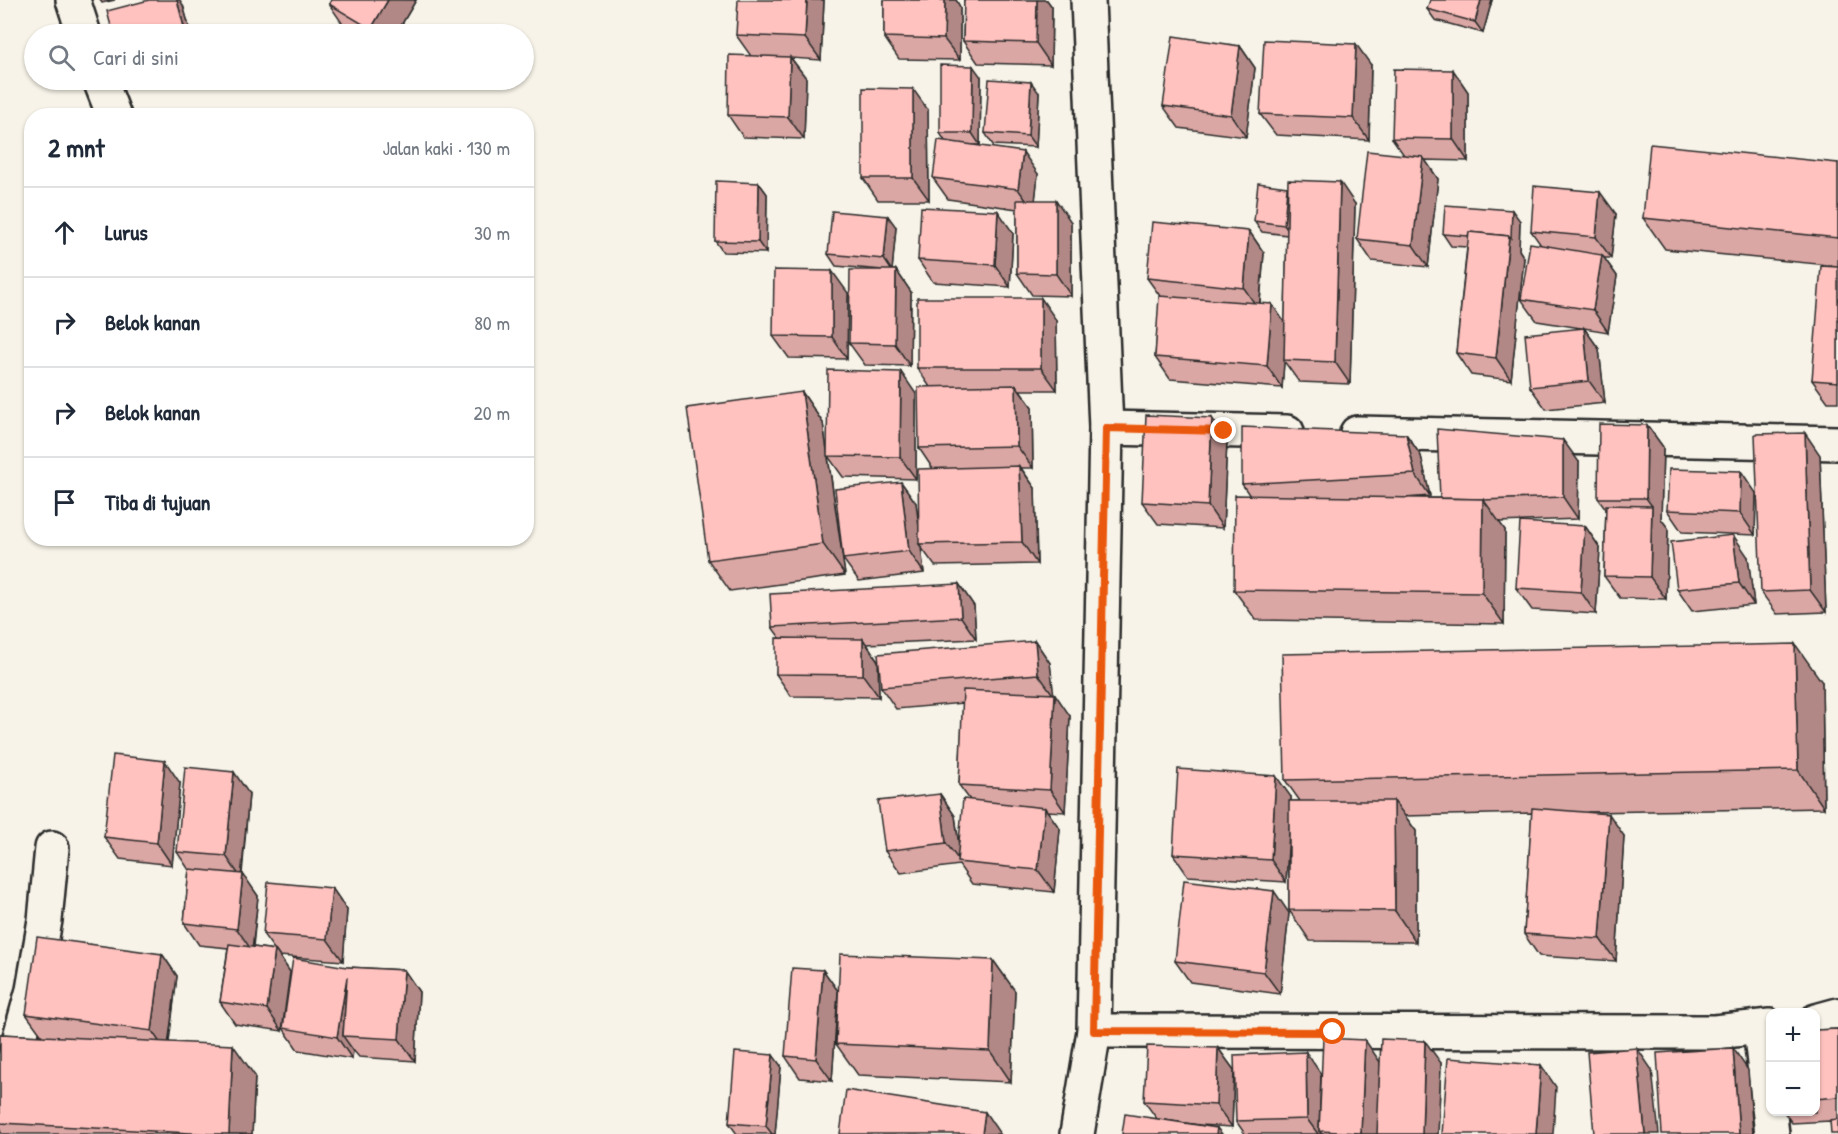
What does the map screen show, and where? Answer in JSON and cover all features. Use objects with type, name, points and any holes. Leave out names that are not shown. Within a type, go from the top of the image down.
[{"type":"street","points":[[73,0],[81,24]]},
{"type":"street","points":[[1077,1134],[1094,1031],[1106,428],[1088,0]]},
{"type":"street","points":[[104,90],[111,108]]},
{"type":"street","points":[[1106,428],[1838,443]]},
{"type":"street","points":[[0,1109],[33,990],[45,920],[52,848]]},
{"type":"street","points":[[1820,1020],[1838,1015]]},
{"type":"street","points":[[1094,1031],[1715,1032],[1765,1027],[1773,1134]]},
{"type":"building","points":[[149,0],[177,0],[183,24],[110,24],[107,11]]},
{"type":"building","points":[[331,0],[388,0],[374,24],[363,24],[329,4]]},
{"type":"building","points":[[738,0],[807,0],[805,38],[736,35]]},
{"type":"building","points":[[884,0],[945,0],[944,39],[884,37]]},
{"type":"building","points":[[964,0],[1037,0],[1036,43],[963,41]]},
{"type":"building","points":[[1430,0],[1481,0],[1475,22],[1427,9]]},
{"type":"building","points":[[1173,36],[1240,46],[1231,115],[1163,106]]},
{"type":"building","points":[[1264,40],[1356,44],[1353,118],[1260,114]]},
{"type":"building","points":[[729,55],[790,57],[788,117],[728,115]]},
{"type":"building","points":[[940,65],[973,66],[972,133],[940,133]]},
{"type":"building","points":[[1394,69],[1453,70],[1453,139],[1392,138]]},
{"type":"building","points":[[989,79],[1031,82],[1028,136],[985,133]]},
{"type":"building","points":[[863,88],[913,89],[913,178],[863,178]]},
{"type":"building","points":[[938,140],[1023,152],[1018,189],[933,178]]},
{"type":"building","points":[[1650,144],[1838,163],[1838,238],[1643,218]]},
{"type":"building","points":[[1367,151],[1423,157],[1413,245],[1357,239]]},
{"type":"building","points":[[1288,180],[1340,182],[1335,362],[1284,360]]},
{"type":"building","points":[[716,181],[759,183],[758,242],[715,241]]},
{"type":"building","points":[[1258,183],[1287,187],[1284,225],[1254,221]]},
{"type":"building","points":[[1534,186],[1600,192],[1596,237],[1531,231]]},
{"type":"building","points":[[1017,200],[1056,200],[1056,274],[1017,273]]},
{"type":"building","points":[[1445,205],[1512,210],[1511,238],[1469,232],[1468,236],[1443,234]]},
{"type":"building","points":[[921,207],[998,211],[995,265],[918,260]]},
{"type":"building","points":[[832,211],[888,216],[884,259],[828,254]]},
{"type":"building","points":[[1152,222],[1249,231],[1244,288],[1147,278]]},
{"type":"building","points":[[1469,232],[1509,236],[1496,358],[1456,353]]},
{"type":"building","points":[[1530,243],[1602,255],[1593,310],[1521,299]]},
{"type":"building","points":[[1821,266],[1838,267],[1838,382],[1812,380]]},
{"type":"building","points":[[774,270],[832,271],[832,337],[773,336]]},
{"type":"building","points":[[850,270],[896,270],[895,344],[849,343]]},
{"type":"building","points":[[1159,296],[1272,304],[1267,366],[1155,357]]},
{"type":"building","points":[[917,298],[1041,298],[1041,368],[917,368]]},
{"type":"building","points":[[1584,328],[1589,381],[1530,387],[1525,334]]},
{"type":"building","points":[[828,370],[901,372],[900,457],[827,456]]},
{"type":"building","points":[[1016,385],[1017,446],[919,448],[918,387]]},
{"type":"building","points":[[802,392],[823,544],[708,560],[687,408]]},
{"type":"building","points":[[1146,415],[1212,418],[1208,506],[1142,502]]},
{"type":"building","points":[[1599,424],[1647,425],[1646,498],[1598,498]]},
{"type":"building","points":[[1242,427],[1406,434],[1415,474],[1242,484]]},
{"type":"building","points":[[1437,429],[1563,440],[1563,497],[1483,500],[1440,498]]},
{"type":"building","points":[[1805,433],[1810,590],[1761,592],[1755,434]]},
{"type":"building","points":[[1019,466],[1022,542],[919,544],[918,469]]},
{"type":"building","points":[[1669,469],[1741,471],[1740,513],[1667,510]]},
{"type":"building","points":[[901,482],[909,551],[843,559],[835,489]]},
{"type":"building","points":[[1235,495],[1483,499],[1482,593],[1234,590]]},
{"type":"building","points":[[1606,505],[1652,506],[1650,577],[1604,576]]},
{"type":"building","points":[[1520,522],[1585,526],[1581,592],[1516,588]]},
{"type":"building","points":[[1733,535],[1739,583],[1677,589],[1671,542]]},
{"type":"building","points":[[959,584],[961,617],[772,627],[770,594]]},
{"type":"building","points":[[776,638],[863,639],[863,675],[776,674]]},
{"type":"building","points":[[1035,641],[1038,674],[881,687],[878,654]]},
{"type":"building","points":[[1795,644],[1798,770],[1285,780],[1282,654]]},
{"type":"building","points":[[963,690],[1055,694],[1050,790],[959,785]]},
{"type":"building","points":[[113,755],[165,761],[157,843],[104,837]]},
{"type":"building","points":[[185,767],[234,772],[226,856],[177,852]]},
{"type":"building","points":[[1178,769],[1276,776],[1271,860],[1173,854]]},
{"type":"building","points":[[940,794],[946,843],[885,851],[878,801]]},
{"type":"building","points":[[963,799],[1045,808],[1038,870],[957,862]]},
{"type":"building","points":[[1289,801],[1394,801],[1395,911],[1289,910]]},
{"type":"building","points":[[1532,808],[1609,814],[1600,939],[1524,934]]},
{"type":"building","points":[[189,869],[243,874],[237,929],[184,923]]},
{"type":"building","points":[[1184,880],[1274,891],[1264,972],[1175,961]]},
{"type":"building","points":[[268,882],[332,888],[327,939],[263,934]]},
{"type":"building","points":[[37,937],[162,954],[152,1031],[26,1014]]},
{"type":"building","points":[[229,944],[275,950],[267,1009],[220,1002]]},
{"type":"building","points":[[840,954],[993,960],[990,1051],[836,1044]]},
{"type":"building","points":[[293,958],[347,967],[404,970],[399,1039],[343,1036],[347,977],[337,1037],[283,1028]]},
{"type":"building","points":[[792,968],[823,970],[816,1059],[785,1056]]},
{"type":"building","points":[[1838,1029],[1838,1097],[1820,1099],[1820,1030]]},
{"type":"building","points":[[0,1034],[233,1045],[229,1134],[0,1123]]},
{"type":"building","points":[[1323,1038],[1365,1040],[1361,1133],[1319,1131]]},
{"type":"building","points":[[1381,1039],[1425,1041],[1422,1134],[1377,1134]]},
{"type":"building","points":[[1147,1046],[1218,1048],[1216,1105],[1144,1101]]},
{"type":"building","points":[[1637,1048],[1645,1134],[1594,1134],[1587,1052]]},
{"type":"building","points":[[1733,1048],[1739,1134],[1662,1134],[1657,1053]]},
{"type":"building","points":[[735,1052],[773,1055],[766,1126],[729,1123]]},
{"type":"building","points":[[1306,1052],[1307,1119],[1236,1121],[1234,1055]]},
{"type":"building","points":[[1448,1058],[1541,1065],[1536,1134],[1442,1134]]},
{"type":"building","points":[[846,1090],[985,1112],[982,1134],[840,1134]]},
{"type":"building","points":[[1125,1114],[1217,1128],[1216,1134],[1122,1134]]},
{"type":"building","points":[[1838,1119],[1838,1134],[1831,1134],[1830,1120]]},
{"type":"route","points":[[1224,431],[1106,428],[1094,1031],[1333,1032]]}]
